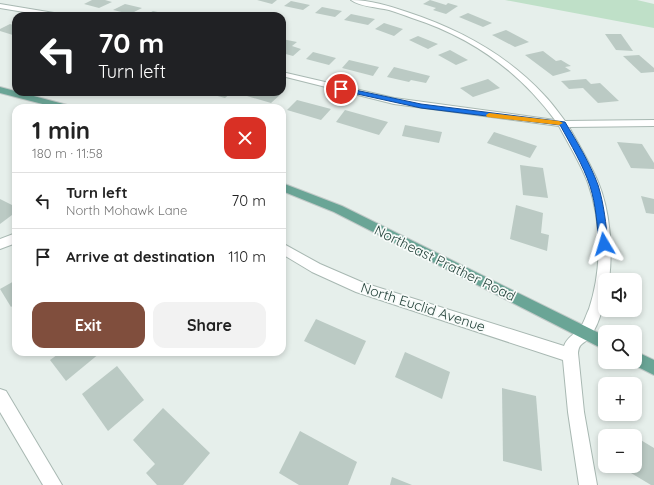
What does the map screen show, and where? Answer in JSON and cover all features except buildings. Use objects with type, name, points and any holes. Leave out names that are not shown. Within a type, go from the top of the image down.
[{"type":"main road","points":[[0,90],[12,93]]},
{"type":"main road","points":[[23,96],[53,104]]},
{"type":"main road","name":"Northeast Prather Road","points":[[286,190],[338,209],[598,339]]},
{"type":"main road","points":[[642,362],[654,368]]},
{"type":"street","points":[[354,0],[415,16],[473,41],[493,54],[519,73],[535,89],[562,124],[578,150],[594,186],[600,209],[604,244],[604,268],[596,309],[585,332],[572,344],[570,355],[575,407],[588,485]]},
{"type":"street","points":[[0,6],[36,12]]},
{"type":"street","points":[[286,75],[326,86],[421,106],[562,124],[654,123]]},
{"type":"street","points":[[0,244],[12,240]]},
{"type":"street","name":"North Euclid Avenue","points":[[286,250],[316,268],[361,288],[570,355]]},
{"type":"street","points":[[0,397],[53,485]]},
{"type":"green space","points":[[505,0],[637,0],[654,4],[654,28]]},
{"type":"slow traffic","points":[[489,115],[559,123]]},
{"type":"route","points":[[341,89],[421,106],[562,124],[578,150],[594,186],[600,209],[604,244]]}]
